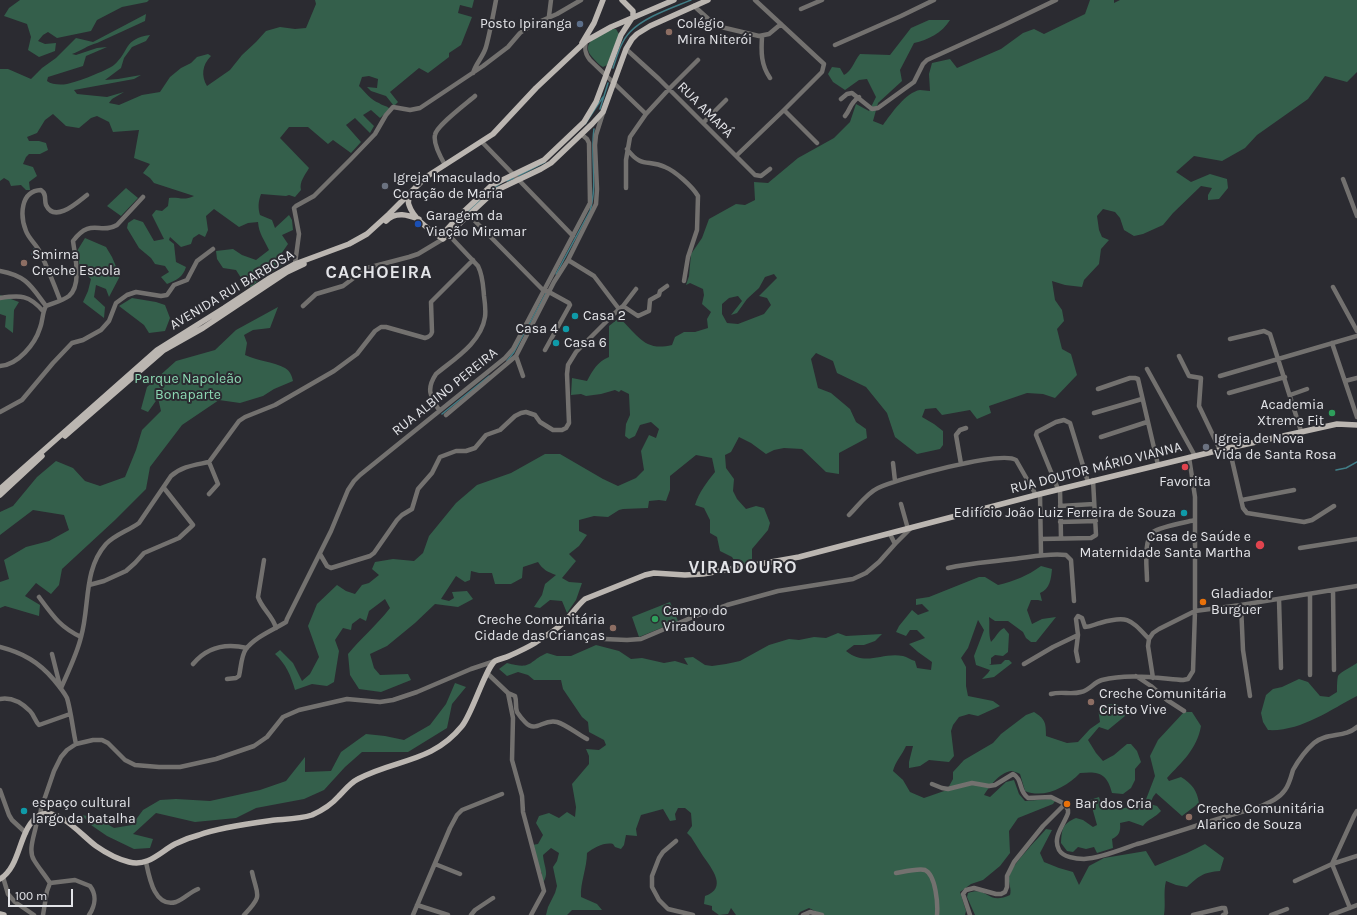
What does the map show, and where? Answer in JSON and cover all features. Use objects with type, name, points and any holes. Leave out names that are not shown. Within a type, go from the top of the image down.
[{"type":"main road","name":"AVENIDA RUI BARBOSA","points":[[576,51],[589,32],[603,0]]},
{"type":"main road","points":[[446,233],[497,190],[544,160],[584,122],[596,102],[621,35],[633,17],[633,11],[622,0]]},
{"type":"main road","name":"AVENIDA RUI BARBOSA","points":[[0,489],[157,350],[295,264],[349,244],[367,234],[426,177],[482,142],[497,130],[536,88],[589,40],[633,17],[674,0]]},
{"type":"main road","points":[[412,190],[408,204],[419,219],[441,238],[492,185],[541,169],[550,163],[604,112],[626,49],[632,39],[643,30],[708,0]]},
{"type":"main road","points":[[611,28],[618,28],[621,35]]},
{"type":"main road","points":[[606,76],[620,65]]},
{"type":"main road","name":"AVENIDA RUI BARBOSA","points":[[0,495],[164,350],[203,328],[287,272],[300,265],[350,247],[368,237],[390,217],[409,215],[419,219]]},
{"type":"main road","name":"RUA DOUTOR MÁRIO VIANNA","points":[[495,661],[532,645],[564,623],[577,606],[585,599],[645,575],[654,573],[685,575],[703,574],[799,557],[1038,494],[1229,447],[1341,423],[1357,425]]},
{"type":"main road","points":[[2,878],[8,872],[15,859],[32,821],[41,815],[48,814],[56,816],[66,822],[92,843],[113,856],[130,863],[146,862],[177,844],[206,832],[312,814],[332,803],[357,780],[368,774],[430,753],[448,739],[465,723],[474,706],[487,674],[495,661]]},
{"type":"main road","points":[[0,914],[4,915]]},
{"type":"street","points":[[473,73],[475,65],[482,57],[486,48],[496,0]]},
{"type":"street","points":[[549,16],[551,0]]},
{"type":"street","points":[[295,264],[299,234],[294,211],[296,206],[314,196],[350,160],[375,134],[386,115],[393,107],[410,110],[420,108],[473,73],[508,47],[520,33],[581,0]]},
{"type":"street","points":[[736,156],[822,72],[824,64],[755,0]]},
{"type":"street","points":[[801,9],[822,0]]},
{"type":"street","points":[[835,45],[934,0]]},
{"type":"street","points":[[841,99],[850,93],[859,97],[872,109],[878,108],[914,82],[923,64],[927,60],[1056,0]]},
{"type":"street","points":[[694,6],[714,24],[762,37],[770,34],[781,24]]},
{"type":"street","points":[[762,37],[762,61],[770,78]]},
{"type":"street","points":[[589,40],[585,47],[587,57],[646,114]]},
{"type":"street","name":"RUA AMAPÁ","points":[[626,49],[669,89],[757,176],[761,176],[770,169]]},
{"type":"street","points":[[626,188],[626,160],[630,137],[646,114],[698,60]]},
{"type":"street","points":[[444,165],[434,136],[436,131],[458,108],[475,96]]},
{"type":"street","points":[[845,116],[850,105],[859,97]]},
{"type":"street","points":[[703,123],[726,100]]},
{"type":"street","points":[[784,110],[817,143]]},
{"type":"street","name":"RUA ALBINO PEREIRA","points":[[247,648],[287,619],[320,554],[354,481],[439,410],[510,354],[596,204],[597,189],[595,144],[596,135],[604,112]]},
{"type":"street","name":"RUA ALBINO PEREIRA","points":[[446,414],[516,356],[547,291],[555,266],[587,210],[591,197],[589,143],[582,134]]},
{"type":"street","points":[[482,142],[573,236]]},
{"type":"street","points":[[627,149],[639,161],[666,167],[695,191],[698,196],[697,230],[688,257],[684,281]]},
{"type":"street","points":[[1342,179],[1357,216]]},
{"type":"street","points":[[60,300],[40,253],[26,232],[22,219],[23,202],[30,193],[42,190],[45,194],[47,206],[57,212],[62,212],[72,208],[87,195]]},
{"type":"street","points":[[44,309],[70,294],[74,288],[76,271],[73,241],[78,233],[93,227],[113,228],[143,197]]},
{"type":"street","points":[[469,215],[547,291],[569,303],[570,305],[546,350]]},
{"type":"street","points":[[439,410],[431,396],[430,385],[433,378],[476,340],[485,318],[481,273],[478,266],[446,233]]},
{"type":"street","points":[[303,306],[316,294],[343,286],[368,268],[409,258],[438,243],[441,238]]},
{"type":"street","points":[[0,412],[22,400],[72,342],[92,336],[101,330],[108,321],[116,303],[127,295],[136,292],[161,296],[167,295],[174,285],[189,277],[197,261],[213,248]]},
{"type":"street","points":[[61,688],[81,637],[89,585],[98,555],[114,536],[132,528],[139,523],[171,476],[176,471],[184,467],[209,462],[239,422],[246,417],[275,405],[334,371],[357,354],[375,331],[381,327],[386,327],[425,338],[431,335],[432,302],[473,260]]},
{"type":"street","points":[[555,266],[564,262],[594,276],[621,308],[635,315],[642,315],[649,311],[650,300],[659,295],[660,291],[667,286]]},
{"type":"street","points":[[0,272],[16,275],[27,282],[44,309],[40,328],[30,346],[17,360],[8,365],[0,366]]},
{"type":"street","points":[[1334,287],[1357,331]]},
{"type":"street","points":[[320,554],[327,566],[331,568],[370,556],[374,553],[397,520],[412,509],[418,489],[432,473],[440,457],[456,450],[466,452],[475,448],[486,435],[500,430],[515,416],[526,412],[531,413],[535,415],[543,424],[553,430],[562,430],[566,428],[569,423],[567,374],[571,359],[576,352],[621,308],[636,289]]},
{"type":"street","points":[[0,298],[19,296],[26,297],[44,309]]},
{"type":"street","points":[[1230,339],[1266,331],[1272,337],[1302,431]]},
{"type":"street","points":[[1220,376],[1357,336]]},
{"type":"street","points":[[1332,343],[1357,417]]},
{"type":"street","points":[[516,356],[523,376]]},
{"type":"street","points":[[1179,356],[1189,376],[1201,378],[1199,406],[1220,450]]},
{"type":"street","points":[[1050,694],[1061,692],[1084,692],[1102,680],[1136,676],[1185,679],[1190,676],[1193,671],[1196,520],[1192,456],[1147,369]]},
{"type":"street","points":[[1229,393],[1285,377]]},
{"type":"street","points":[[1098,389],[1137,378],[1158,465]]},
{"type":"street","points":[[1345,381],[1357,378]]},
{"type":"street","points":[[1290,395],[1307,389]]},
{"type":"street","points":[[1094,413],[1142,399]]},
{"type":"street","points":[[1041,539],[1094,537],[1096,535],[1096,521],[1091,481],[1070,423],[1064,420],[1056,422],[1037,432],[1036,435],[1059,489],[1061,538]]},
{"type":"street","points":[[1101,437],[1148,422]]},
{"type":"street","points":[[962,464],[956,435],[960,430],[966,428]]},
{"type":"street","points":[[1229,447],[1246,512],[1250,514],[1301,522],[1312,520],[1334,506]]},
{"type":"street","points":[[849,515],[874,490],[895,481],[962,464],[1003,458],[1014,459],[1038,494],[1041,554]]},
{"type":"street","points":[[209,462],[218,484],[209,494]]},
{"type":"street","points":[[893,463],[895,481]]},
{"type":"street","points":[[89,585],[104,581],[126,571],[144,553],[179,538],[193,525],[164,488]]},
{"type":"street","points":[[1242,500],[1294,490]]},
{"type":"street","points":[[604,639],[641,639],[693,617],[727,605],[778,591],[853,579],[879,562],[909,529],[901,504]]},
{"type":"street","points":[[1060,506],[1094,504]]},
{"type":"street","points":[[1147,580],[1147,546],[1148,540],[1152,533],[1161,528],[1196,520]]},
{"type":"street","points":[[1060,522],[1096,521]]},
{"type":"street","points":[[890,534],[895,544]]},
{"type":"street","points":[[1300,548],[1357,539]]},
{"type":"street","points":[[948,568],[971,563],[999,561],[1041,554],[1066,555],[1071,560],[1074,601]]},
{"type":"street","points":[[264,560],[258,597],[260,602],[273,618],[276,628]]},
{"type":"street","points":[[1153,678],[1148,646],[1149,639],[1153,633],[1195,611],[1357,586]]},
{"type":"street","points":[[1333,590],[1334,670]]},
{"type":"street","points":[[1310,594],[1310,675]]},
{"type":"street","points":[[39,597],[62,626],[69,632],[81,637]]},
{"type":"street","points":[[1279,599],[1281,668]]},
{"type":"street","points":[[1241,605],[1243,650],[1250,696]]},
{"type":"street","points":[[1078,661],[1076,651],[1078,635],[1076,619],[1078,616],[1080,616],[1084,626],[1087,627],[1110,620],[1129,620],[1134,623],[1149,639]]},
{"type":"street","points":[[1024,664],[1053,647],[1078,635]]},
{"type":"street","points":[[193,664],[200,656],[220,647],[229,645],[247,648],[244,653],[239,676],[236,678],[227,679]]},
{"type":"street","points":[[0,647],[20,653],[39,664],[61,688]]},
{"type":"street","points":[[52,654],[61,688],[66,698],[76,744]]},
{"type":"street","points":[[43,915],[47,891],[50,883],[32,855],[36,824],[41,815],[41,809],[58,764],[64,754],[76,744],[93,740],[102,740],[108,743],[125,760],[134,764],[159,768],[180,767],[216,759],[254,746],[267,737],[283,717],[299,710],[347,699],[375,702],[393,700],[495,661]]},
{"type":"street","points":[[487,674],[508,693],[515,696],[518,712],[530,727],[555,721],[587,739]]},
{"type":"street","points":[[1136,676],[1184,711]]},
{"type":"street","points":[[508,693],[513,718],[512,760],[544,891],[531,915]]},
{"type":"street","points":[[0,699],[12,699],[19,702],[31,711],[39,725],[70,714]]},
{"type":"street","points":[[932,784],[948,789],[953,789],[967,784],[989,786],[995,785],[1013,774],[1018,778],[1022,793],[1028,798],[1051,797],[1065,804],[1068,813],[1057,837],[1057,843],[1062,853],[1073,858],[1083,859],[1098,856],[1199,824],[1259,807],[1274,800],[1285,790],[1298,762],[1314,743],[1328,736],[1349,733],[1357,727]]},
{"type":"street","points":[[0,790],[9,815],[26,833]]},
{"type":"street","points":[[413,915],[450,828],[460,812],[502,794]]},
{"type":"street","points":[[970,915],[963,894],[966,890],[974,888],[996,894],[1005,892],[1007,887],[1007,876],[1014,862],[1044,826],[1065,804]]},
{"type":"street","points":[[1350,908],[1332,864],[1357,811]]},
{"type":"street","points":[[676,840],[663,852],[659,858],[651,882],[657,897],[668,909],[693,915]]},
{"type":"street","points":[[1295,880],[1332,864],[1357,856]]},
{"type":"street","points":[[146,862],[151,885],[155,892],[165,901],[177,902],[198,889]]},
{"type":"street","points":[[435,864],[460,874]]},
{"type":"street","points":[[896,872],[920,869],[925,870],[928,873],[937,898],[937,915]]},
{"type":"street","points":[[244,915],[254,905],[257,899],[257,886],[252,872]]},
{"type":"street","points":[[2,878],[8,894],[15,902],[34,915]]},
{"type":"street","points":[[50,883],[75,880],[90,886],[94,894],[95,903],[89,915]]},
{"type":"street","points":[[471,915],[493,898]]},
{"type":"street","points":[[417,905],[448,915]]},
{"type":"street","points":[[1331,915],[1357,905]]},
{"type":"street","points":[[1193,915],[1225,908],[1226,913],[1223,915]]},
{"type":"street","points":[[1271,915],[1286,909]]},
{"type":"street","points":[[803,915],[810,912],[822,915]]},
{"type":"green space","points":[[20,0],[149,0],[147,2],[122,7],[97,20],[91,31],[57,38],[48,32],[38,41],[45,44],[56,43],[55,51],[39,57],[28,50],[31,37],[27,24],[4,16],[9,8]]},
{"type":"green space","points":[[315,0],[474,0],[472,8],[460,5],[458,13],[472,17],[461,45],[449,53],[449,57],[428,73],[419,68],[390,92],[398,102],[394,106],[386,96],[371,91],[367,87],[377,88],[378,79],[369,76],[362,77],[359,86],[373,100],[390,109],[380,118],[371,110],[363,115],[374,126],[370,133],[355,118],[346,125],[361,142],[351,153],[333,140],[328,144],[308,127],[289,127],[280,138],[309,168],[302,181],[301,190],[295,197],[289,195],[261,194],[259,200],[260,215],[272,220],[275,228],[289,215],[292,220],[293,230],[282,235],[288,244],[281,254],[288,262],[263,277],[251,287],[243,281],[236,270],[223,268],[217,259],[216,251],[233,249],[242,255],[256,260],[269,250],[261,233],[258,222],[248,223],[239,227],[214,209],[206,216],[208,230],[205,237],[199,234],[193,238],[191,244],[181,247],[170,237],[169,240],[174,244],[176,262],[186,267],[179,278],[167,284],[161,277],[169,272],[165,266],[155,264],[151,258],[139,248],[127,228],[128,223],[134,219],[143,222],[154,241],[164,239],[152,215],[156,210],[162,211],[168,206],[169,198],[184,199],[194,196],[154,183],[143,173],[150,164],[134,158],[139,130],[113,132],[109,122],[97,116],[91,118],[79,128],[66,126],[53,114],[45,120],[37,133],[27,137],[29,141],[46,143],[48,150],[40,154],[29,154],[26,157],[23,164],[33,167],[37,176],[29,182],[30,190],[26,190],[21,185],[11,186],[9,181],[4,178],[0,181],[0,69],[8,69],[31,79],[42,68],[56,58],[76,38],[93,42],[146,14],[145,21],[72,54],[76,55],[97,48],[107,47],[86,56],[83,66],[48,77],[47,81],[62,85],[98,73],[114,65],[135,39],[150,35],[146,41],[132,47],[124,58],[121,68],[105,80],[141,75],[134,79],[74,90],[77,94],[107,97],[124,92],[112,99],[109,103],[119,105],[142,95],[160,92],[170,77],[181,68],[191,63],[197,57],[208,54],[211,56],[208,59],[203,71],[207,86],[230,70],[242,55],[266,31],[280,27],[295,29],[306,28],[316,4]]},
{"type":"green space","points":[[1090,0],[1114,0],[1114,3],[1120,0],[1357,0],[1357,72],[1347,82],[1325,76],[1308,99],[1257,135],[1245,148],[1222,161],[1194,156],[1176,172],[1191,182],[1210,174],[1227,179],[1228,188],[1219,199],[1208,200],[1208,195],[1212,188],[1201,186],[1173,213],[1163,225],[1143,234],[1134,236],[1124,230],[1120,218],[1115,212],[1103,209],[1097,216],[1099,230],[1102,237],[1109,240],[1101,249],[1099,264],[1084,280],[1082,287],[1065,285],[1052,281],[1055,300],[1062,310],[1064,321],[1057,329],[1062,349],[1071,354],[1077,375],[1055,398],[1043,394],[1027,393],[989,406],[991,413],[977,419],[970,410],[942,415],[936,408],[925,409],[922,417],[943,431],[943,445],[940,449],[917,454],[895,437],[887,413],[866,387],[837,373],[833,361],[816,353],[811,359],[818,388],[831,393],[850,409],[856,422],[866,429],[867,438],[839,453],[839,474],[826,472],[802,449],[784,448],[774,450],[766,454],[751,443],[739,437],[731,452],[725,455],[726,468],[734,479],[733,491],[737,499],[746,509],[756,506],[764,508],[770,523],[768,530],[752,549],[752,564],[738,567],[732,557],[720,551],[717,537],[710,533],[710,520],[704,508],[695,505],[701,491],[715,472],[712,458],[696,455],[670,476],[670,490],[666,501],[649,501],[648,508],[623,509],[608,517],[594,516],[579,520],[579,531],[587,535],[579,546],[569,554],[576,561],[562,578],[569,582],[582,583],[576,600],[567,613],[562,601],[550,600],[540,608],[534,607],[542,595],[545,584],[556,575],[546,570],[538,562],[523,567],[522,578],[511,584],[495,584],[492,573],[479,573],[471,571],[470,580],[465,582],[456,576],[441,599],[449,601],[454,598],[452,592],[467,591],[473,599],[458,607],[435,604],[387,646],[370,654],[374,668],[380,675],[408,674],[411,680],[381,692],[359,689],[350,675],[348,654],[390,608],[385,599],[369,611],[366,621],[360,618],[352,624],[351,630],[343,628],[335,640],[339,651],[334,682],[327,686],[312,684],[295,690],[288,670],[275,654],[280,650],[293,663],[302,681],[310,674],[319,657],[308,626],[317,604],[337,585],[346,591],[355,594],[362,585],[369,583],[379,575],[372,569],[375,562],[393,559],[414,561],[423,553],[429,536],[456,503],[477,485],[511,473],[545,454],[560,454],[618,486],[636,478],[644,470],[641,451],[649,435],[656,438],[659,429],[651,422],[640,425],[635,436],[629,439],[625,436],[626,424],[630,415],[629,394],[621,390],[619,392],[615,390],[586,396],[581,394],[571,395],[572,378],[587,381],[598,364],[609,357],[609,326],[619,318],[647,344],[662,347],[672,345],[675,337],[684,332],[695,332],[708,328],[707,319],[711,312],[702,304],[704,295],[703,289],[690,283],[686,285],[689,276],[691,254],[702,238],[709,219],[736,204],[745,205],[755,200],[754,182],[768,183],[798,158],[834,138],[850,122],[856,104],[869,111],[876,97],[867,79],[859,80],[845,90],[833,82],[828,74],[832,67],[840,68],[844,75],[851,68],[860,54],[890,55],[911,28],[929,20],[950,20],[939,32],[924,40],[914,43],[900,70],[902,81],[878,103],[873,121],[883,125],[899,104],[909,95],[920,90],[930,91],[929,74],[932,63],[950,59],[957,68],[1001,49],[1023,33],[1034,29],[1044,34],[1085,14]],"holes":[[[774,274],[777,278],[759,296],[767,298],[771,305],[764,314],[738,324],[727,323],[722,314],[722,304],[729,298],[738,296],[742,301],[731,315],[737,313],[747,299],[759,288],[765,277]]]},
{"type":"green space","points":[[616,29],[619,34],[607,65],[603,67],[589,52],[589,43],[602,34]]},
{"type":"green space","points":[[126,188],[138,198],[121,216],[107,206]]},
{"type":"green space","points":[[85,238],[106,247],[120,276],[109,297],[106,289],[96,285],[94,297],[105,307],[104,318],[83,302],[91,279],[80,269],[77,251]]},
{"type":"green space","points":[[0,295],[19,302],[14,310],[13,333],[5,327],[6,316],[0,314]]},
{"type":"green space","points":[[132,298],[165,305],[170,318],[165,331],[149,333],[144,325],[119,306]]},
{"type":"green space","name":"Parque Napoleão Bonaparte","points":[[278,307],[270,328],[253,330],[244,335],[247,343],[245,355],[285,368],[293,381],[274,389],[263,396],[240,403],[219,400],[182,425],[150,467],[146,489],[62,569],[59,585],[51,594],[36,583],[25,596],[40,605],[39,616],[5,606],[0,608],[0,582],[9,579],[4,560],[26,547],[49,541],[69,530],[64,515],[33,510],[0,535],[0,512],[13,506],[37,477],[56,461],[73,468],[85,481],[100,486],[125,477],[142,430],[161,411],[158,398],[148,412],[141,409],[147,387],[176,361],[215,350],[236,330]]},
{"type":"green space","points":[[1041,566],[1052,569],[1049,583],[1046,589],[1040,593],[1042,601],[1031,600],[1027,610],[1032,624],[1042,619],[1056,617],[1036,642],[1031,642],[1026,638],[1023,632],[1008,621],[995,621],[989,617],[991,642],[1004,628],[1009,634],[1008,652],[1003,656],[995,655],[991,658],[991,664],[989,665],[1001,664],[1005,660],[1009,660],[1012,663],[994,677],[982,679],[990,670],[976,665],[974,656],[984,630],[978,620],[968,648],[961,658],[966,667],[966,686],[968,696],[993,701],[1000,706],[978,716],[969,714],[959,717],[953,725],[951,731],[954,756],[949,762],[929,760],[920,766],[909,768],[913,746],[906,746],[893,771],[903,780],[910,792],[924,798],[947,790],[953,779],[953,772],[964,760],[993,743],[1001,734],[1026,715],[1034,712],[1041,717],[1046,727],[1046,736],[1067,743],[1078,742],[1090,729],[1100,722],[1098,709],[1104,705],[1117,704],[1125,716],[1108,730],[1099,727],[1088,740],[1103,761],[1114,755],[1127,744],[1131,744],[1137,751],[1141,762],[1135,769],[1135,780],[1131,788],[1123,794],[1112,793],[1105,777],[1092,772],[1080,773],[1062,787],[1040,794],[1025,791],[1020,774],[1011,771],[1002,774],[984,795],[990,797],[1006,782],[1014,780],[1019,794],[1025,801],[1050,799],[1055,801],[1053,804],[1018,818],[1009,831],[1010,853],[1000,866],[983,880],[971,884],[960,892],[966,911],[965,915],[823,915],[809,908],[800,912],[798,915],[736,915],[731,908],[728,914],[719,915],[712,910],[712,906],[704,904],[705,896],[712,893],[716,888],[717,883],[714,872],[687,833],[692,826],[691,813],[685,808],[678,808],[675,814],[676,820],[670,821],[663,809],[641,815],[636,829],[637,836],[626,835],[624,845],[621,849],[615,847],[613,844],[606,844],[596,847],[587,853],[581,897],[597,904],[602,910],[572,910],[567,915],[546,915],[557,886],[553,867],[557,861],[559,853],[551,848],[543,855],[546,875],[540,886],[542,873],[536,867],[532,845],[538,844],[543,835],[536,823],[539,816],[549,813],[559,818],[567,812],[575,817],[576,807],[572,784],[589,764],[589,756],[586,749],[599,750],[606,745],[604,740],[589,732],[588,722],[582,717],[563,689],[561,680],[534,680],[528,675],[518,672],[507,676],[499,669],[507,663],[521,666],[526,665],[547,653],[557,656],[571,656],[596,645],[619,651],[631,659],[642,658],[664,663],[675,661],[688,665],[684,658],[693,657],[705,665],[712,666],[740,661],[769,645],[789,639],[799,640],[814,637],[826,638],[838,633],[846,636],[882,634],[875,641],[864,645],[854,645],[846,651],[853,656],[867,659],[895,655],[903,656],[915,661],[917,668],[931,670],[932,662],[909,644],[925,638],[917,630],[910,630],[906,636],[896,632],[912,610],[918,615],[929,611],[922,604],[916,605],[916,599],[929,597],[979,577],[985,577],[998,585],[1031,573]]},
{"type":"green space","name":"Campo do Viradouro","points":[[670,602],[678,621],[639,637],[632,617]]},
{"type":"green space","points":[[1357,663],[1357,696],[1303,724],[1292,728],[1268,730],[1263,722],[1261,713],[1266,695],[1273,689],[1282,687],[1299,679],[1308,682],[1320,696],[1329,697],[1337,692],[1337,679],[1339,674]]},
{"type":"green space","points":[[455,683],[466,687],[452,704],[447,728],[408,752],[362,752],[345,767],[324,790],[304,799],[256,808],[236,818],[195,822],[156,813],[133,834],[153,839],[150,848],[134,849],[107,836],[91,825],[82,815],[97,818],[114,828],[132,825],[143,810],[160,800],[176,799],[210,801],[260,790],[286,781],[305,757],[305,772],[331,771],[341,752],[366,734],[404,740],[430,725],[446,704]]},
{"type":"green space","points":[[1184,712],[1192,712],[1201,726],[1199,734],[1188,755],[1167,778],[1169,781],[1181,777],[1188,782],[1197,794],[1199,803],[1182,816],[1156,793],[1150,804],[1157,806],[1161,811],[1143,826],[1129,821],[1120,823],[1119,833],[1112,839],[1113,848],[1097,853],[1094,847],[1086,849],[1078,847],[1073,852],[1067,851],[1061,843],[1062,831],[1068,822],[1076,818],[1083,820],[1093,827],[1097,825],[1090,800],[1099,797],[1103,806],[1112,809],[1124,808],[1145,802],[1155,776],[1150,756],[1158,740]]},
{"type":"green space","points":[[1046,829],[1052,830],[1040,853],[1044,862],[1073,872],[1079,885],[1089,866],[1104,858],[1146,851],[1155,866],[1205,844],[1224,858],[1220,871],[1202,875],[1187,887],[1166,881],[1164,915],[975,915],[967,897],[968,893],[980,891],[997,898],[1010,895],[1011,890],[1009,877],[1014,866]]},
{"type":"waterway","points":[[613,68],[624,40],[630,32],[643,22],[659,13],[691,0]]},
{"type":"waterway","points":[[600,109],[608,83]]},
{"type":"waterway","points":[[585,124],[603,97]]},
{"type":"waterway","points":[[556,274],[590,211],[594,180],[594,129]]},
{"type":"waterway","points":[[518,176],[545,162]]},
{"type":"waterway","points":[[507,181],[514,178]]},
{"type":"waterway","points":[[458,221],[490,191],[501,183]]},
{"type":"waterway","points":[[32,254],[34,249]]},
{"type":"waterway","points":[[507,361],[514,352],[546,293]]},
{"type":"waterway","points":[[442,414],[489,376]]},
{"type":"waterway","points":[[1336,470],[1346,468],[1357,462]]},
{"type":"place","name":"Posto Ipiranga","points":[[580,24]]},
{"type":"place","name":"Colégio Mira Niterói","points":[[669,32]]},
{"type":"place","name":"Igreja Imaculado Coração de Maria","points":[[385,186]]},
{"type":"place","name":"Garagem da Viação Miramar","points":[[418,224]]},
{"type":"place","name":"Smirna Creche Escola","points":[[24,263]]},
{"type":"place","name":"Casa 2","points":[[575,316]]},
{"type":"place","name":"Casa 4","points":[[566,329]]},
{"type":"place","name":"Casa 6","points":[[556,343]]},
{"type":"place","name":"Academia Xtreme Fit","points":[[1332,413]]},
{"type":"place","name":"Igreja de Nova Vida de Santa Rosa","points":[[1206,447]]},
{"type":"place","name":"Favorita","points":[[1185,467]]},
{"type":"place","name":"Edifício João Luiz Ferreira de Souza","points":[[1184,513]]},
{"type":"place","name":"Casa de Saúde e Maternidade Santa Martha","points":[[1260,545]]},
{"type":"place","name":"Gladiador Burguer","points":[[1203,602]]},
{"type":"place","name":"Campo do Viradouro","points":[[655,619]]},
{"type":"place","name":"Creche Comunitária Cidade das Crianças","points":[[613,628]]},
{"type":"place","name":"Creche Comunitária Cristo Vive","points":[[1091,702]]},
{"type":"place","name":"Bar dos Cria","points":[[1067,804]]},
{"type":"place","name":"espaço cultural largo da batalha","points":[[24,811]]},
{"type":"place","name":"Creche Comunitária Alarico de Souza","points":[[1189,817]]},
{"type":"district","name":"CACHOEIRA","points":[[379,273]]},
{"type":"district","name":"VIRADOURO","points":[[743,568]]}]
